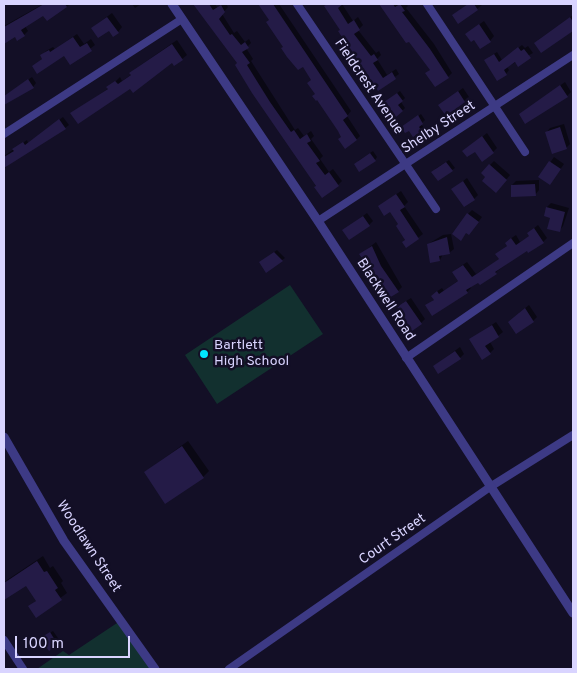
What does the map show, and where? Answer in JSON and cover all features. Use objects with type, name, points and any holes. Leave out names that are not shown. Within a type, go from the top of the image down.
[{"type":"street","name":"Blackwell Road","points":[[172,4],[318,221],[573,613]]},
{"type":"street","name":"Fieldcrest Avenue","points":[[297,4],[436,209]]},
{"type":"street","points":[[427,4],[525,152]]},
{"type":"street","points":[[4,134],[182,19]]},
{"type":"street","name":"Shelby Street","points":[[318,221],[573,55]]},
{"type":"street","points":[[406,358],[573,243]]},
{"type":"street","name":"Court Street","points":[[229,669],[490,487],[573,435]]},
{"type":"street","name":"Woodlawn Street","points":[[4,437],[64,541],[155,669]]},
{"type":"street","points":[[4,640],[23,669]]},
{"type":"green space","points":[[290,285],[323,334],[217,404],[185,355]]},
{"type":"green space","points":[[120,621],[155,669],[37,669],[63,651],[69,655]]},
{"type":"building","points":[[44,4],[65,4],[67,7],[47,21],[43,16],[21,30],[25,36],[17,41],[15,37],[4,44],[4,27]]},
{"type":"building","points":[[193,4],[209,4],[213,10],[221,5],[225,12],[219,19],[230,35],[232,34],[241,45],[245,42],[249,48],[242,52],[250,63],[247,65],[270,102],[291,132],[294,130],[300,139],[307,134],[311,141],[307,143],[320,161],[316,163],[325,175],[329,172],[339,186],[322,198],[314,187],[316,186],[252,93],[235,65],[237,63]]},
{"type":"building","points":[[258,4],[273,4],[348,116],[343,120],[357,140],[345,149],[338,139],[341,137],[338,131],[317,100],[312,96],[315,94],[307,83],[311,80],[303,67],[298,70],[287,57],[281,48],[283,47],[266,22],[269,20]]},
{"type":"building","points":[[327,4],[343,4],[338,8],[348,24],[354,20],[360,30],[354,34],[371,56],[374,54],[378,60],[373,63],[383,78],[392,72],[396,79],[378,91],[338,31],[340,30],[324,6]]},
{"type":"building","points":[[379,4],[393,4],[395,7],[400,4],[405,11],[402,12],[449,78],[435,87],[425,73],[430,70],[409,42],[406,43]]},
{"type":"building","points":[[468,4],[474,4],[478,10],[458,24],[452,15]]},
{"type":"building","points":[[107,17],[119,33],[113,37],[109,31],[98,38],[91,28]]},
{"type":"building","points":[[570,17],[573,22],[573,31],[541,53],[534,43]]},
{"type":"building","points":[[479,24],[491,42],[480,49],[474,40],[471,42],[465,34]]},
{"type":"building","points":[[73,37],[80,47],[87,43],[92,51],[70,65],[64,56],[37,74],[32,66],[42,59],[40,55],[49,50],[50,52]]},
{"type":"building","points":[[172,44],[183,60],[174,66],[172,63],[133,93],[130,89],[78,124],[70,113],[108,89],[106,87],[115,81],[118,84],[131,75],[129,73]]},
{"type":"building","points":[[518,47],[521,51],[524,49],[531,58],[518,67],[515,62],[504,70],[507,75],[497,81],[484,60],[494,54],[499,62]]},
{"type":"building","points":[[28,79],[34,88],[4,105],[4,96]]},
{"type":"building","points":[[560,85],[568,97],[525,124],[519,114]]},
{"type":"building","points":[[458,91],[465,102],[446,116],[438,105]]},
{"type":"building","points":[[397,93],[403,101],[398,105],[403,111],[396,117],[384,102]]},
{"type":"building","points":[[418,115],[423,124],[419,127],[422,131],[413,137],[409,131],[405,133],[401,127]]},
{"type":"building","points":[[59,119],[66,129],[4,168],[4,157],[14,151],[12,149],[23,142],[25,145]]},
{"type":"building","points":[[560,127],[567,149],[552,154],[545,132]]},
{"type":"building","points":[[482,136],[494,153],[482,162],[475,152],[467,157],[462,151]]},
{"type":"building","points":[[370,153],[376,161],[359,172],[354,164]]},
{"type":"building","points":[[549,161],[561,169],[550,185],[538,177]]},
{"type":"building","points":[[446,162],[453,171],[438,181],[431,172]]},
{"type":"building","points":[[489,164],[507,180],[496,193],[482,181],[485,177],[481,173]]},
{"type":"building","points":[[463,181],[475,200],[464,207],[451,189]]},
{"type":"building","points":[[535,184],[536,196],[511,197],[511,185]]},
{"type":"building","points":[[396,194],[405,207],[400,210],[419,239],[406,248],[402,242],[405,240],[396,226],[398,224],[390,212],[384,216],[378,206]]},
{"type":"building","points":[[546,207],[565,212],[560,232],[547,229],[550,218],[544,216]]},
{"type":"building","points":[[467,213],[479,222],[469,235],[466,233],[461,241],[452,234]]},
{"type":"building","points":[[363,216],[370,226],[349,240],[342,230]]},
{"type":"building","points":[[534,228],[544,243],[528,253],[527,251],[495,272],[497,274],[480,285],[478,283],[466,290],[468,293],[432,316],[425,305],[434,300],[431,296],[437,291],[439,294],[458,281],[452,272],[463,265],[472,277],[499,259],[495,254],[507,246],[505,243],[511,238],[516,245],[529,236],[527,233]]},
{"type":"building","points":[[447,237],[450,254],[439,256],[440,261],[430,263],[427,244]]},
{"type":"building","points":[[372,246],[381,266],[399,292],[389,298],[359,254]]},
{"type":"building","points":[[274,252],[283,261],[266,273],[259,262]]},
{"type":"building","points":[[406,301],[422,324],[412,331],[397,307]]},
{"type":"building","points":[[525,308],[534,322],[516,334],[508,322]]},
{"type":"building","points":[[492,325],[499,337],[485,346],[491,354],[482,360],[469,339]]},
{"type":"building","points":[[455,351],[461,359],[438,374],[433,366]]},
{"type":"building","points":[[182,446],[204,478],[165,504],[144,472]]},
{"type":"building","points":[[37,561],[44,572],[47,571],[58,588],[55,590],[62,600],[36,618],[28,606],[36,601],[26,586],[4,600],[4,583]]},
{"type":"building","points":[[50,632],[58,645],[49,651],[40,638]]},
{"type":"place","name":"Bartlett High School","points":[[204,354]]}]
